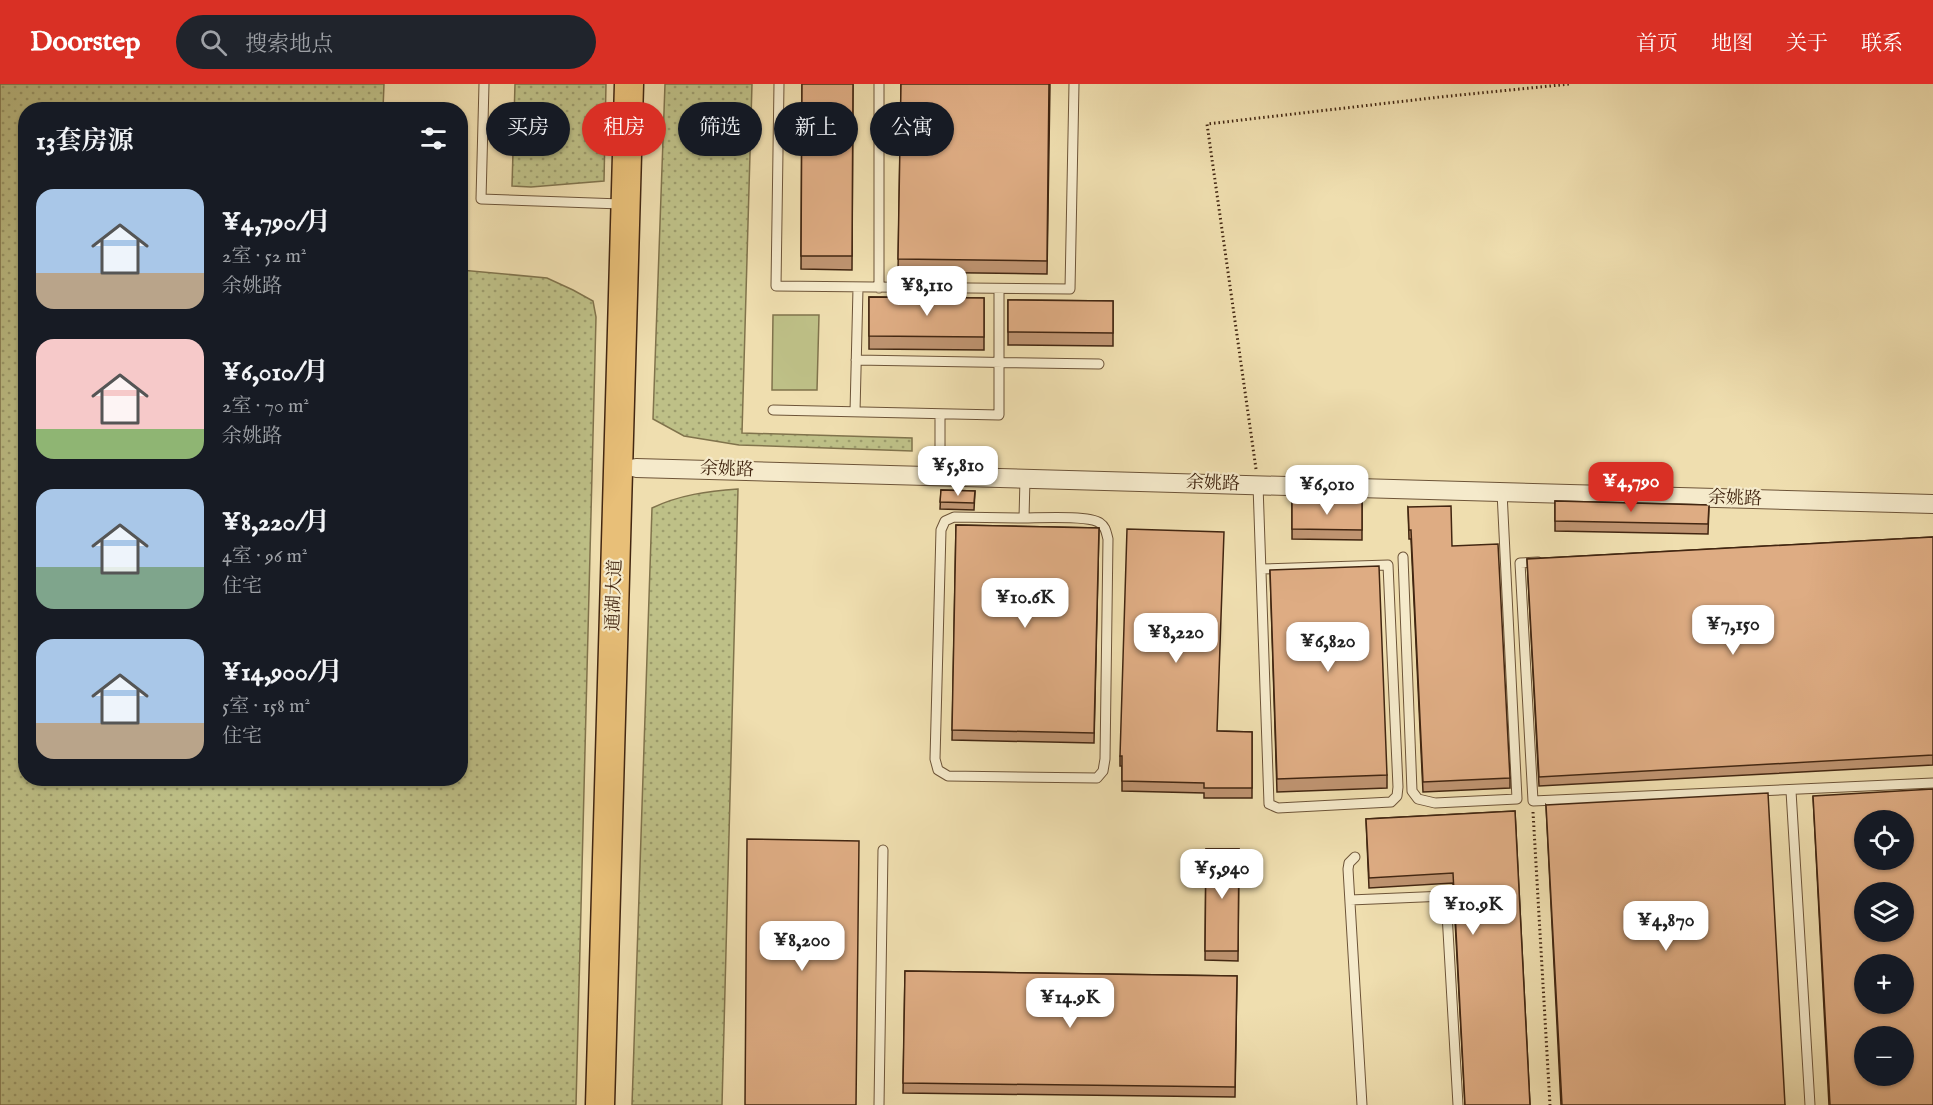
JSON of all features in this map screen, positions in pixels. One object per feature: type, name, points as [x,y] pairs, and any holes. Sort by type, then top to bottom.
[{"type":"main road","name":"通湖大道","points":[[600,1105],[629,84]]},
{"type":"main road","name":"通湖大道","points":[[618,1105],[647,84]]},
{"type":"street","name":"余姚路","points":[[636,468],[1933,504]]},
{"type":"lane","points":[[484,84],[481,199],[626,204]]},
{"type":"lane","points":[[779,84],[776,286],[999,289],[1070,289],[1074,84]]},
{"type":"lane","points":[[879,84],[879,288]]},
{"type":"lane","points":[[855,412],[858,288]]},
{"type":"lane","points":[[773,410],[999,416],[999,289]]},
{"type":"lane","points":[[856,360],[1099,364]]},
{"type":"lane","points":[[940,414],[940,476]]},
{"type":"lane","points":[[1024,518],[1025,479]]},
{"type":"lane","points":[[1258,485],[1269,804],[1278,808],[1391,802],[1397,796],[1398,787],[1388,566],[1261,569]]},
{"type":"lane","points":[[1403,557],[1412,791],[1418,799],[1435,803],[1517,799],[1502,492]]},
{"type":"lane","points":[[954,517],[1024,518],[1086,519],[1098,521],[1106,528],[1108,539],[1105,759],[1103,771],[1097,778],[948,776],[938,770],[935,759],[942,530],[945,521],[954,517]]},
{"type":"lane","points":[[1544,562],[1520,563],[1533,801],[1933,783]]},
{"type":"lane","points":[[1791,791],[1810,1105]]},
{"type":"lane","points":[[879,1105],[884,850]]},
{"type":"lane","points":[[1355,856],[1349,863],[1348,869],[1362,1105]]},
{"type":"lane","points":[[1350,900],[1446,896],[1458,1105]]},
{"type":"path","points":[[1258,485],[1207,124],[1570,84]]},
{"type":"path","points":[[1533,801],[1550,1105]]},
{"type":"green space","points":[[0,84],[384,84],[383,102],[18,102],[18,786],[468,786],[468,271],[547,278],[593,301],[596,317],[576,1105],[0,1105]]},
{"type":"green space","points":[[515,84],[606,84],[606,102],[582,102],[582,156],[605,156],[604,181],[531,187],[512,186],[513,156],[570,156],[570,102],[514,102]]},
{"type":"green space","points":[[665,84],[752,84],[751,102],[678,102],[678,156],[750,156],[742,433],[912,438],[912,451],[739,445],[684,436],[653,419],[662,156],[666,156]]},
{"type":"green space","points":[[773,315],[819,315],[817,390],[772,390]]},
{"type":"green space","points":[[738,489],[722,1105],[632,1105],[652,508],[694,494]]},
{"type":"building","points":[[802,84],[853,84],[853,102],[802,102]]},
{"type":"building","points":[[901,84],[1049,84],[1047,261],[898,259],[900,156],[954,156],[954,102],[901,102]]},
{"type":"building","points":[[802,156],[853,156],[852,256],[801,256]]},
{"type":"building","points":[[869,297],[984,298],[984,337],[869,336]]},
{"type":"building","points":[[1008,300],[1113,301],[1113,333],[1008,332]]},
{"type":"building","points":[[941,490],[975,491],[974,503],[940,502]]},
{"type":"building","points":[[1555,501],[1709,505],[1708,524],[1555,521]]},
{"type":"building","points":[[1292,502],[1362,502],[1362,530],[1292,529]]},
{"type":"building","points":[[1451,506],[1452,546],[1498,544],[1510,778],[1423,782],[1408,507]]},
{"type":"building","points":[[956,525],[1099,528],[1094,733],[952,730]]},
{"type":"building","points":[[1127,529],[1224,532],[1217,731],[1252,732],[1252,788],[1204,788],[1204,783],[1122,781],[1122,756],[1120,756]]},
{"type":"building","points":[[1933,537],[1933,755],[1539,777],[1527,559]]},
{"type":"building","points":[[1379,566],[1387,775],[1277,779],[1270,570]]},
{"type":"building","points":[[1933,789],[1933,1105],[1830,1105],[1813,796]]},
{"type":"building","points":[[1768,793],[1785,1105],[1562,1105],[1546,805]]},
{"type":"building","points":[[1515,811],[1530,1105],[1465,1105],[1453,873],[1369,878],[1366,819]]},
{"type":"building","points":[[747,839],[859,841],[856,1105],[745,1105]]},
{"type":"building","points":[[1206,849],[1239,849],[1238,951],[1205,951]]},
{"type":"building","points":[[905,971],[1237,976],[1235,1087],[903,1083]]}]
